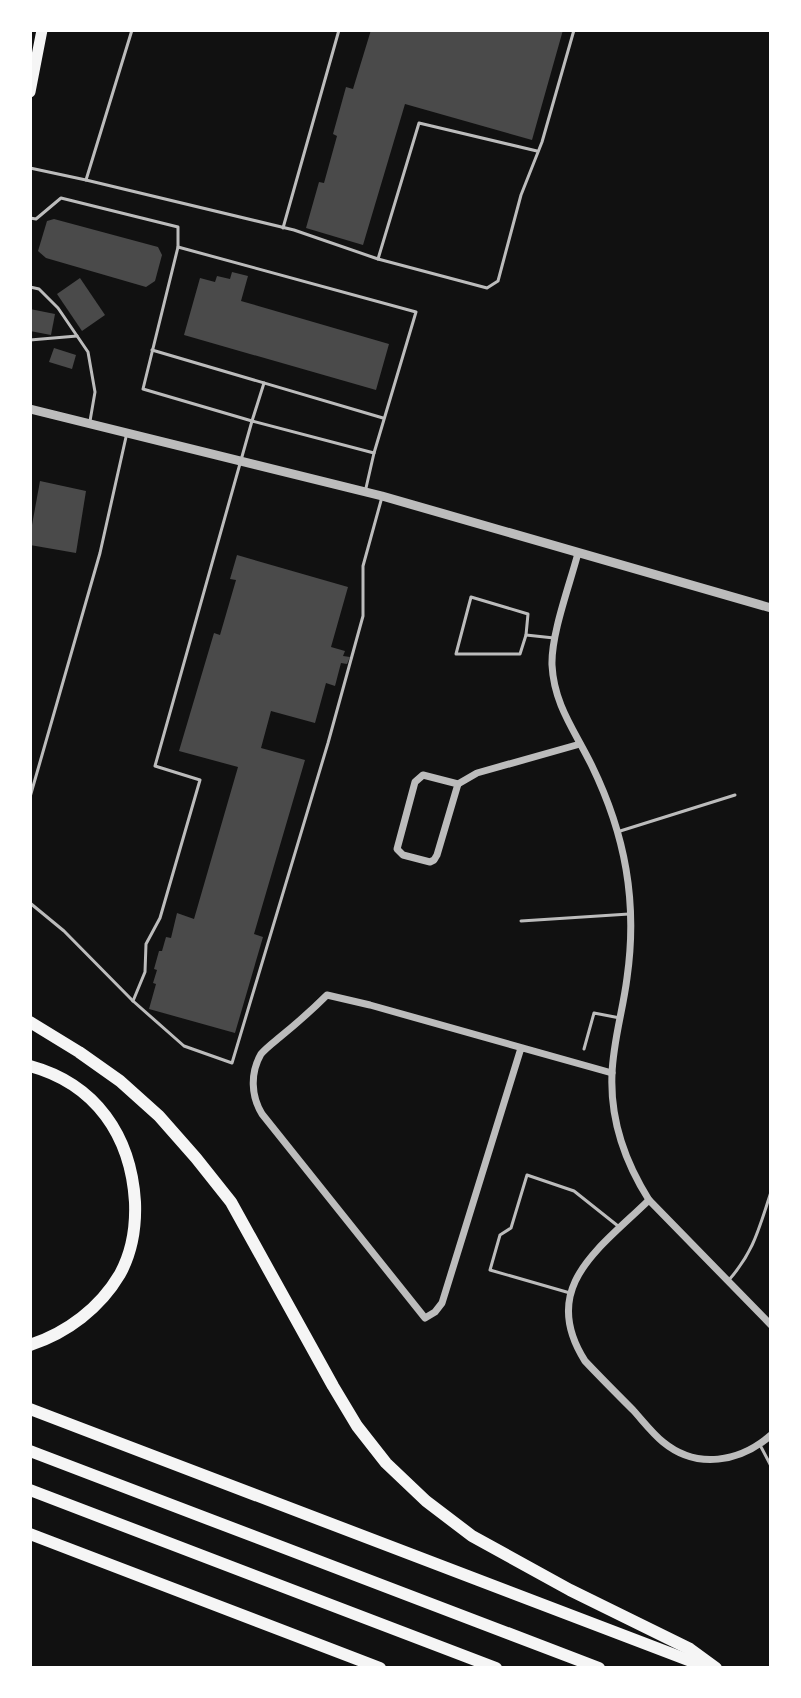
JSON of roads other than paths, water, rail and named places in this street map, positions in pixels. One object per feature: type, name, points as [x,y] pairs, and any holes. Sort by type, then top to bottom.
[{"type":"highway","points":[[30,1022],[120,1081],[159,1116],[196,1158],[231,1202],[333,1386],[357,1426],[386,1463],[472,1536],[570,1590],[690,1649],[716,1668]]},
{"type":"highway","points":[[30,1066],[61,1077],[103,1113],[123,1144],[129,1160],[136,1217],[128,1256],[104,1296],[85,1316],[30,1345]]},
{"type":"highway","points":[[30,1409],[709,1668]]},
{"type":"highway","points":[[30,1451],[599,1668]]},
{"type":"highway","points":[[30,1490],[496,1668]]},
{"type":"highway","points":[[30,1534],[380,1668]]},
{"type":"main road","points":[[30,92],[42,30]]},
{"type":"street","points":[[30,409],[382,496],[771,608]]},
{"type":"street","points":[[578,553],[555,638],[552,664],[558,700],[598,779],[617,832],[626,870],[630,914],[629,963],[612,1073],[614,1113],[624,1153],[649,1200],[771,1325]]},
{"type":"street","points":[[458,784],[428,775],[418,777],[397,843],[399,853],[425,862],[434,860],[458,784],[477,773],[580,744]]},
{"type":"street","points":[[521,1048],[442,1303],[425,1318],[262,1114],[253,1094],[254,1077],[262,1052],[327,995],[370,1005],[612,1073]]},
{"type":"street","points":[[649,1200],[580,1271],[570,1293],[569,1329],[572,1339],[585,1361],[663,1442],[684,1453],[717,1460],[748,1452],[771,1435]]},
{"type":"lane","points":[[86,180],[132,30]]},
{"type":"lane","points":[[283,228],[339,30]]},
{"type":"lane","points":[[30,168],[283,228],[378,259],[487,288],[498,281],[521,195],[542,142],[574,30]]},
{"type":"lane","points":[[378,259],[419,123],[537,151]]},
{"type":"lane","points":[[30,218],[36,219],[61,198],[178,227],[178,247],[143,389],[374,453]]},
{"type":"lane","points":[[178,247],[416,312],[374,453],[366,492]]},
{"type":"lane","points":[[30,287],[39,289],[58,308],[88,352],[95,392],[89,424]]},
{"type":"lane","points":[[30,340],[77,336]]},
{"type":"lane","points":[[152,350],[384,418]]},
{"type":"lane","points":[[133,1001],[145,972],[146,944],[160,918],[200,780],[155,766],[264,383]]},
{"type":"lane","points":[[30,797],[100,553],[127,433]]},
{"type":"lane","points":[[30,903],[64,931],[133,1001],[184,1046],[232,1063],[363,616],[363,566],[382,496]]},
{"type":"lane","points":[[471,597],[528,614],[526,635],[520,654],[456,654],[471,597]]},
{"type":"lane","points":[[526,635],[555,638]]},
{"type":"lane","points":[[617,832],[735,795]]},
{"type":"lane","points":[[521,921],[630,914]]},
{"type":"lane","points":[[584,1049],[594,1013],[620,1018]]},
{"type":"lane","points":[[570,1293],[490,1270],[500,1235],[511,1228],[527,1175],[574,1191],[620,1228]]},
{"type":"lane","points":[[727,1281],[742,1265],[754,1244],[771,1192]]},
{"type":"lane","points":[[760,1445],[771,1466]]}]
